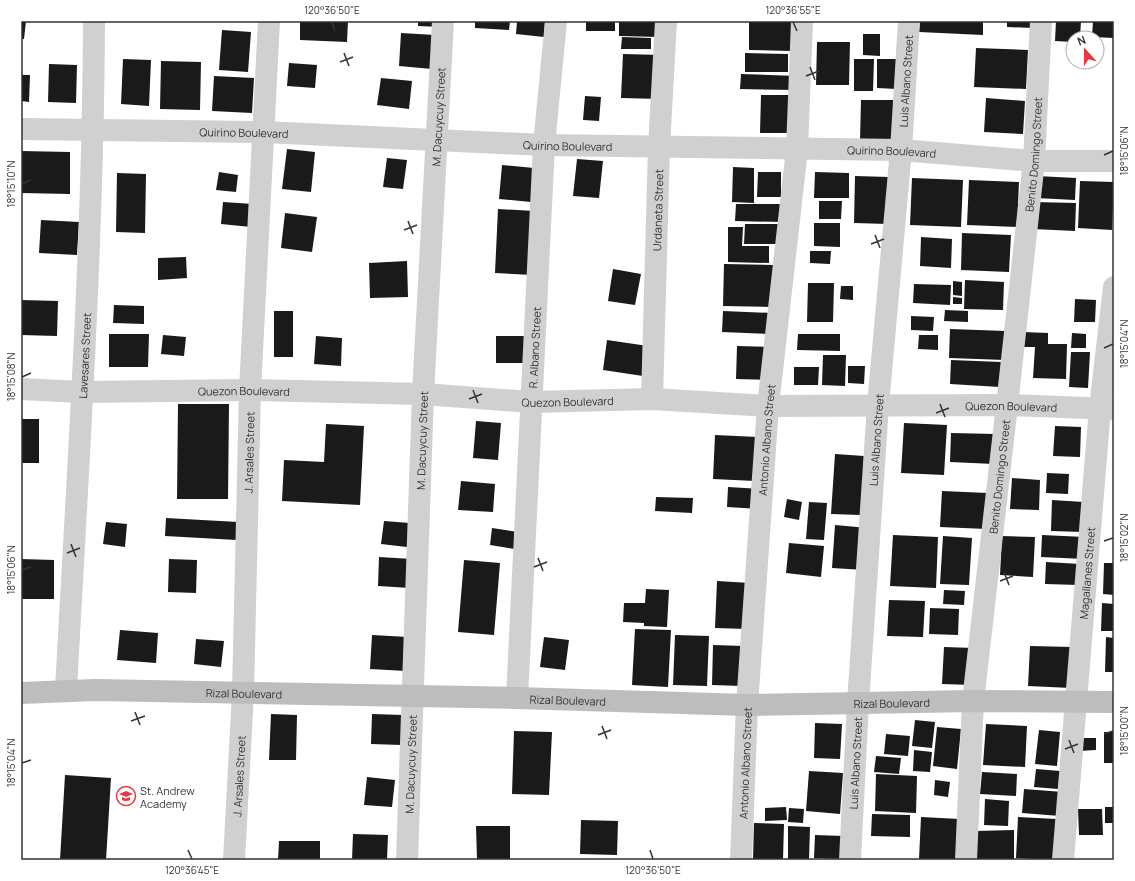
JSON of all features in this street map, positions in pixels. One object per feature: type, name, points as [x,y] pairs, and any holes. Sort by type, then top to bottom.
[{"type":"main road","name":"Rizal Boulevard","points":[[21,693],[66,690],[517,698],[747,705],[973,701],[1114,702]]},
{"type":"street","name":"Lavesares Street","points":[[66,690],[82,392],[93,130],[94,21]]},
{"type":"street","name":"J. Arsales Street","points":[[234,860],[243,693],[250,390],[269,21]]},
{"type":"street","name":"M. Dacuycuy Street","points":[[407,860],[423,394],[443,21]]},
{"type":"street","name":"R. Albano Street","points":[[517,698],[544,145],[556,21]]},
{"type":"street","name":"Urdaneta Street","points":[[652,399],[658,147],[666,21]]},
{"type":"street","name":"Antonio Albano Street","points":[[741,860],[747,705],[768,406],[798,149],[802,21]]},
{"type":"street","name":"Luis Albano Street","points":[[850,860],[858,703],[878,405],[901,150],[909,21]]},
{"type":"street","name":"Benito Domingo Street","points":[[966,860],[973,701],[1034,161],[1041,21]]},
{"type":"street","name":"Quirino Boulevard","points":[[21,129],[263,132],[544,145],[901,150],[1034,161],[1114,161]]},
{"type":"street","name":"Magallanes Street","points":[[1063,860],[1076,701],[1107,409],[1114,287]]},
{"type":"street","name":"Quezon Boulevard","points":[[21,389],[82,392],[250,390],[423,394],[531,402],[652,399],[768,406],[1007,405],[1107,409]]},
{"type":"building","points":[[21,21],[26,21],[24,39],[21,39]]},
{"type":"building","points":[[300,21],[348,21],[347,42],[300,40]]},
{"type":"building","points":[[418,21],[441,21],[441,27],[418,26]]},
{"type":"building","points":[[475,21],[510,21],[509,30],[475,28]]},
{"type":"building","points":[[517,21],[545,21],[544,37],[516,34]]},
{"type":"building","points":[[586,21],[615,21],[615,31],[586,31]]},
{"type":"building","points":[[619,21],[660,21],[659,37],[619,36]]},
{"type":"building","points":[[749,21],[791,22],[791,51],[749,50]]},
{"type":"building","points":[[920,21],[983,21],[983,35],[919,32]]},
{"type":"building","points":[[1007,21],[1034,21],[1033,28],[1007,27]]},
{"type":"building","points":[[1056,21],[1081,21],[1080,30],[1065,30],[1065,42],[1055,41]]},
{"type":"building","points":[[1093,21],[1114,21],[1114,38],[1105,38],[1105,30],[1092,30]]},
{"type":"building","points":[[222,30],[251,32],[248,72],[219,70]]},
{"type":"building","points":[[401,33],[435,35],[432,69],[399,66]]},
{"type":"building","points":[[863,34],[880,34],[880,56],[863,55]]},
{"type":"building","points":[[622,37],[651,38],[651,49],[621,49]]},
{"type":"building","points":[[817,42],[850,42],[849,85],[816,85]]},
{"type":"building","points":[[976,48],[1028,50],[1026,89],[974,87]]},
{"type":"building","points":[[745,53],[788,54],[788,72],[745,72]]},
{"type":"building","points":[[623,54],[662,55],[661,99],[621,98]]},
{"type":"building","points":[[123,59],[151,60],[149,106],[121,104]]},
{"type":"building","points":[[854,59],[874,59],[873,91],[854,91]]},
{"type":"building","points":[[877,59],[898,59],[897,89],[877,88]]},
{"type":"building","points":[[161,61],[201,62],[200,110],[160,109]]},
{"type":"building","points":[[289,63],[317,65],[315,88],[287,86]]},
{"type":"building","points":[[49,64],[77,65],[76,103],[48,102]]},
{"type":"building","points":[[741,74],[797,76],[796,90],[740,89]]},
{"type":"building","points":[[21,75],[30,75],[29,102],[21,101]]},
{"type":"building","points":[[214,76],[254,78],[252,113],[212,111]]},
{"type":"building","points":[[381,78],[412,81],[409,109],[377,105]]},
{"type":"building","points":[[761,95],[792,95],[791,133],[760,133]]},
{"type":"building","points":[[585,96],[601,97],[599,121],[583,120]]},
{"type":"building","points":[[986,98],[1025,101],[1023,134],[984,132]]},
{"type":"building","points":[[861,100],[895,100],[894,141],[860,141]]},
{"type":"building","points":[[287,149],[315,152],[311,192],[282,189]]},
{"type":"building","points":[[21,151],[70,152],[70,194],[21,193]]},
{"type":"building","points":[[387,158],[407,160],[403,189],[383,187]]},
{"type":"building","points":[[577,159],[603,161],[599,198],[573,196]]},
{"type":"building","points":[[502,165],[534,168],[531,202],[499,199]]},
{"type":"building","points":[[733,167],[754,168],[754,203],[732,202]]},
{"type":"building","points":[[219,172],[238,175],[236,192],[216,190]]},
{"type":"building","points":[[758,172],[781,172],[781,197],[757,197]]},
{"type":"building","points":[[815,172],[849,173],[849,198],[814,198]]},
{"type":"building","points":[[117,173],[146,174],[145,233],[116,232]]},
{"type":"building","points":[[855,176],[889,177],[888,224],[854,223]]},
{"type":"building","points":[[1037,176],[1076,178],[1075,200],[1036,198]]},
{"type":"building","points":[[912,178],[963,180],[961,227],[910,225]]},
{"type":"building","points":[[969,180],[1019,182],[1017,227],[967,225]]},
{"type":"building","points":[[1080,181],[1114,182],[1112,230],[1078,228]]},
{"type":"building","points":[[819,201],[842,201],[841,219],[819,219]]},
{"type":"building","points":[[223,202],[253,204],[251,227],[221,224]]},
{"type":"building","points":[[1034,202],[1076,203],[1075,231],[1033,229]]},
{"type":"building","points":[[736,204],[782,204],[781,222],[735,221]]},
{"type":"building","points":[[498,209],[535,211],[532,275],[495,273]]},
{"type":"building","points":[[285,213],[317,217],[312,252],[281,248]]},
{"type":"building","points":[[41,220],[79,222],[77,255],[39,253]]},
{"type":"building","points":[[814,223],[840,223],[840,247],[814,246]]},
{"type":"building","points":[[745,224],[783,224],[782,244],[744,244]]},
{"type":"building","points":[[728,227],[743,227],[742,246],[769,246],[769,263],[728,262]]},
{"type":"building","points":[[962,233],[1011,235],[1009,272],[961,270]]},
{"type":"building","points":[[921,237],[952,239],[951,268],[920,266]]},
{"type":"building","points":[[810,251],[831,251],[830,264],[810,263]]},
{"type":"building","points":[[186,257],[187,278],[158,280],[158,258]]},
{"type":"building","points":[[407,261],[408,297],[370,298],[369,263]]},
{"type":"building","points":[[724,264],[774,265],[773,307],[723,306]]},
{"type":"building","points":[[613,269],[641,274],[635,305],[608,301]]},
{"type":"building","points":[[965,280],[1004,282],[1003,310],[964,309]]},
{"type":"building","points":[[953,281],[962,282],[962,296],[953,295]]},
{"type":"building","points":[[808,283],[834,283],[833,322],[807,322]]},
{"type":"building","points":[[914,284],[951,285],[950,305],[913,303]]},
{"type":"building","points":[[841,286],[853,286],[853,300],[840,299]]},
{"type":"building","points":[[953,297],[962,298],[962,304],[953,304]]},
{"type":"building","points":[[1075,299],[1096,300],[1095,322],[1074,322]]},
{"type":"building","points":[[21,300],[58,301],[57,336],[21,335]]},
{"type":"building","points":[[114,305],[144,306],[144,324],[113,323]]},
{"type":"building","points":[[945,310],[968,311],[968,322],[944,321]]},
{"type":"building","points":[[274,311],[293,311],[293,357],[274,357]]},
{"type":"building","points":[[723,311],[772,313],[771,334],[722,332]]},
{"type":"building","points":[[911,316],[934,317],[933,331],[911,330]]},
{"type":"building","points":[[950,329],[1006,331],[1005,360],[949,358]]},
{"type":"building","points":[[1023,332],[1048,333],[1048,344],[1067,344],[1066,379],[1033,378],[1035,347],[1022,347]]},
{"type":"building","points":[[1072,333],[1086,334],[1086,348],[1071,348]]},
{"type":"building","points":[[109,334],[149,334],[148,367],[109,367]]},
{"type":"building","points":[[798,334],[840,334],[840,351],[797,350]]},
{"type":"building","points":[[163,335],[186,337],[184,356],[161,354]]},
{"type":"building","points":[[919,335],[938,335],[938,350],[918,349]]},
{"type":"building","points":[[316,336],[342,338],[341,366],[314,364]]},
{"type":"building","points":[[496,336],[528,336],[528,363],[496,363]]},
{"type":"building","points":[[607,340],[648,346],[643,376],[603,370]]},
{"type":"building","points":[[737,346],[771,347],[770,380],[736,379]]},
{"type":"building","points":[[1071,352],[1090,352],[1088,388],[1069,387]]},
{"type":"building","points":[[823,355],[846,355],[845,386],[822,385]]},
{"type":"building","points":[[951,360],[1001,362],[1000,387],[950,384]]},
{"type":"building","points":[[848,366],[865,366],[864,384],[848,383]]},
{"type":"building","points":[[794,367],[819,367],[818,385],[794,385]]},
{"type":"building","points":[[178,404],[229,404],[228,499],[177,499]]},
{"type":"building","points":[[21,419],[39,419],[39,463],[21,463]]},
{"type":"building","points":[[476,421],[501,423],[498,460],[473,458]]},
{"type":"building","points":[[904,423],[947,425],[944,475],[901,473]]},
{"type":"building","points":[[326,424],[364,426],[360,505],[282,501],[284,460],[324,462]]},
{"type":"building","points":[[1055,426],[1081,427],[1080,457],[1053,456]]},
{"type":"building","points":[[951,433],[995,434],[994,464],[950,462]]},
{"type":"building","points":[[715,435],[758,437],[755,481],[713,479]]},
{"type":"building","points":[[835,454],[864,456],[861,515],[831,514]]},
{"type":"building","points":[[1047,473],[1069,474],[1068,494],[1046,493]]},
{"type":"building","points":[[1012,478],[1040,480],[1039,510],[1010,509]]},
{"type":"building","points":[[461,481],[495,484],[493,512],[458,510]]},
{"type":"building","points":[[728,487],[761,489],[760,509],[727,507]]},
{"type":"building","points":[[942,491],[988,493],[986,529],[940,527]]},
{"type":"building","points":[[656,497],[693,498],[692,513],[655,511]]},
{"type":"building","points":[[787,499],[802,502],[799,520],[784,517]]},
{"type":"building","points":[[1052,500],[1084,502],[1083,532],[1051,531]]},
{"type":"building","points":[[809,502],[827,503],[824,540],[806,539]]},
{"type":"building","points":[[166,518],[238,522],[237,540],[165,536]]},
{"type":"building","points":[[384,521],[410,523],[407,547],[381,544]]},
{"type":"building","points":[[106,522],[127,524],[125,547],[103,544]]},
{"type":"building","points":[[835,525],[868,528],[865,570],[832,568]]},
{"type":"building","points":[[492,528],[518,532],[515,549],[490,545]]},
{"type":"building","points":[[893,535],[938,537],[936,588],[890,586]]},
{"type":"building","points":[[1042,535],[1085,537],[1084,559],[1041,557]]},
{"type":"building","points":[[943,536],[972,538],[969,585],[940,584]]},
{"type":"building","points":[[1002,536],[1035,537],[1033,577],[1000,575]]},
{"type":"building","points":[[789,543],[824,546],[821,577],[786,573]]},
{"type":"building","points":[[379,557],[412,559],[410,588],[378,586]]},
{"type":"building","points":[[21,559],[54,560],[54,599],[21,599]]},
{"type":"building","points":[[169,559],[197,560],[196,593],[168,592]]},
{"type":"building","points":[[464,560],[500,563],[494,635],[458,632]]},
{"type":"building","points":[[1046,562],[1080,564],[1079,585],[1045,584]]},
{"type":"building","points":[[1104,563],[1114,563],[1114,595],[1103,594]]},
{"type":"building","points":[[717,581],[750,583],[748,629],[715,628]]},
{"type":"building","points":[[646,589],[669,590],[667,627],[644,626],[644,623],[623,622],[624,603],[645,603]]},
{"type":"building","points":[[944,590],[965,591],[964,605],[943,604]]},
{"type":"building","points":[[889,600],[925,601],[923,637],[887,636]]},
{"type":"building","points":[[1102,603],[1114,604],[1114,631],[1101,631]]},
{"type":"building","points":[[930,608],[959,609],[958,635],[929,634]]},
{"type":"building","points":[[635,629],[671,630],[668,687],[632,685]]},
{"type":"building","points":[[120,630],[158,633],[156,663],[117,660]]},
{"type":"building","points":[[372,635],[408,637],[406,671],[370,669]]},
{"type":"building","points":[[675,635],[709,636],[707,686],[673,685]]},
{"type":"building","points":[[544,637],[569,640],[565,670],[540,667]]},
{"type":"building","points":[[1106,637],[1114,638],[1114,672],[1105,672]]},
{"type":"building","points":[[196,639],[224,641],[221,667],[194,664]]},
{"type":"building","points":[[713,645],[744,646],[742,686],[712,685]]},
{"type":"building","points":[[1030,646],[1073,647],[1071,688],[1028,686]]},
{"type":"building","points":[[944,647],[974,648],[972,685],[942,684]]},
{"type":"building","points":[[271,714],[297,715],[296,760],[269,760]]},
{"type":"building","points":[[372,714],[403,715],[402,745],[371,744]]},
{"type":"building","points":[[915,720],[935,722],[932,748],[912,746]]},
{"type":"building","points":[[815,723],[842,724],[840,759],[814,758]]},
{"type":"building","points":[[986,724],[1027,726],[1025,767],[983,765]]},
{"type":"building","points":[[937,727],[961,729],[957,769],[933,766]]},
{"type":"building","points":[[1039,730],[1060,732],[1057,766],[1035,764]]},
{"type":"building","points":[[514,731],[552,732],[549,795],[512,794]]},
{"type":"building","points":[[1104,732],[1114,732],[1114,763],[1104,763]]},
{"type":"building","points":[[886,734],[910,736],[908,756],[884,754]]},
{"type":"building","points":[[1078,738],[1096,738],[1096,750],[1079,751]]},
{"type":"building","points":[[914,750],[932,752],[930,772],[913,771]]},
{"type":"building","points":[[876,756],[901,758],[899,774],[874,772]]},
{"type":"building","points":[[1036,769],[1060,771],[1058,789],[1034,787]]},
{"type":"building","points":[[809,771],[843,773],[840,814],[806,811]]},
{"type":"building","points":[[982,772],[1017,774],[1016,796],[980,794]]},
{"type":"building","points":[[876,774],[917,776],[916,813],[875,811]]},
{"type":"building","points":[[65,775],[111,778],[106,860],[60,860]]},
{"type":"building","points":[[367,777],[395,780],[392,807],[364,805]]},
{"type":"building","points":[[935,780],[950,782],[948,797],[934,795]]},
{"type":"building","points":[[1024,789],[1063,792],[1060,816],[1022,813]]},
{"type":"building","points":[[985,799],[1009,801],[1008,826],[984,825]]},
{"type":"building","points":[[786,807],[787,820],[765,821],[765,808]]},
{"type":"building","points":[[1105,807],[1114,807],[1114,823],[1105,823]]},
{"type":"building","points":[[789,808],[804,809],[803,823],[788,822]]},
{"type":"building","points":[[1078,809],[1102,809],[1103,835],[1079,835]]},
{"type":"building","points":[[872,814],[910,815],[910,837],[871,836]]},
{"type":"building","points":[[921,817],[960,819],[959,860],[919,859]]},
{"type":"building","points":[[1018,817],[1056,819],[1054,860],[1016,858]]},
{"type":"building","points":[[581,820],[618,821],[617,855],[580,854]]},
{"type":"building","points":[[754,823],[784,824],[783,860],[753,860]]},
{"type":"building","points":[[476,826],[510,826],[510,859],[477,860]]},
{"type":"building","points":[[788,826],[810,827],[809,860],[788,860]]},
{"type":"building","points":[[1014,830],[1014,860],[977,860],[976,831]]},
{"type":"building","points":[[353,834],[388,835],[387,860],[352,860]]},
{"type":"building","points":[[815,835],[844,836],[842,859],[814,858]]},
{"type":"building","points":[[279,841],[320,841],[320,860],[278,860]]},
{"type":"place","name":"St. Andrew Academy","points":[[126,796]]}]
